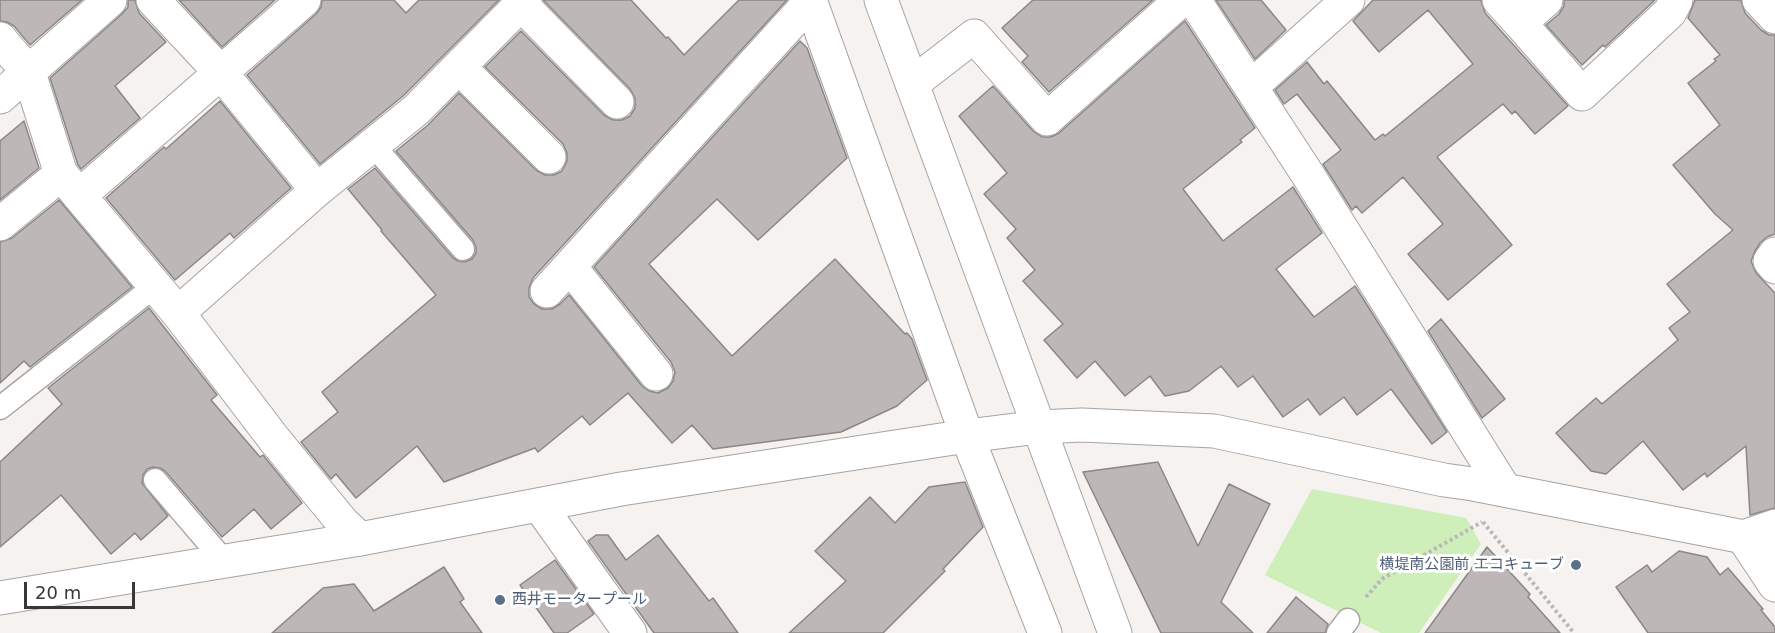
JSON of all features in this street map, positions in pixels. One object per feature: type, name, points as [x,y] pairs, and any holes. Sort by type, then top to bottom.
[{"type":"street","points":[[0,97],[110,0]]},
{"type":"street","points":[[153,0],[221,73],[317,189]]},
{"type":"street","points":[[0,224],[70,185],[221,73],[304,0]]},
{"type":"street","points":[[881,0],[1115,633]]},
{"type":"street","points":[[912,84],[974,36],[1047,119],[1181,0]]},
{"type":"street","points":[[1194,0],[1505,490]]},
{"type":"street","points":[[1251,87],[1348,0]]},
{"type":"street","points":[[1546,0],[1510,12],[1582,94],[1670,12],[1676,0]]},
{"type":"street","points":[[1759,0],[1775,17]]},
{"type":"street","points":[[547,291],[811,1],[967,436],[1045,633]]},
{"type":"street","points":[[178,313],[317,189],[416,110],[523,2],[617,102]]},
{"type":"street","points":[[0,39],[29,73],[70,185],[178,313],[274,439],[343,523],[360,539]]},
{"type":"street","points":[[459,66],[549,157]]},
{"type":"street","points":[[1775,254],[1770,261],[1775,267]]},
{"type":"street","points":[[570,267],[656,374]]},
{"type":"street","points":[[0,598],[360,539],[621,489],[967,436],[1039,427],[1082,425],[1214,431],[1444,480],[1775,543]]},
{"type":"street","points":[[539,505],[630,633]]},
{"type":"street","points":[[1743,537],[1775,526]]},
{"type":"street","points":[[1743,537],[1775,585]]},
{"type":"lane","points":[[373,145],[463,249]]},
{"type":"lane","points":[[0,408],[155,285]]},
{"type":"lane","points":[[155,480],[225,562]]},
{"type":"path","points":[[1473,484],[1483,522],[1574,633]]},
{"type":"path","points":[[1343,626],[1382,579],[1483,522]]},
{"type":"green space","points":[[1312,489],[1466,518],[1481,544],[1419,633],[1381,633],[1265,575]]},
{"type":"building","points":[[0,0],[82,0],[30,45],[14,26],[0,21]]},
{"type":"building","points":[[128,0],[135,0],[139,13],[166,42],[115,86],[140,118],[81,169],[50,78],[122,14],[128,7]]},
{"type":"building","points":[[179,0],[275,0],[222,47]]},
{"type":"building","points":[[322,0],[394,0],[406,13],[419,0],[499,0],[403,96],[320,164],[247,75],[316,14],[321,7]]},
{"type":"building","points":[[543,0],[631,0],[684,55],[739,0],[787,0],[533,278],[529,288],[529,297],[534,304],[542,309],[552,309],[569,295],[642,386],[658,393],[668,388],[675,372],[671,362],[594,267],[800,41],[807,48],[847,158],[758,240],[717,199],[649,264],[732,356],[835,259],[912,339],[927,380],[897,406],[841,432],[713,449],[692,425],[672,443],[628,393],[590,425],[582,416],[538,452],[535,448],[444,482],[417,446],[356,498],[336,474],[331,479],[301,442],[338,412],[322,392],[436,295],[348,189],[375,168],[453,258],[465,262],[472,259],[476,253],[473,240],[396,151],[428,125],[459,93],[536,170],[545,175],[554,175],[562,171],[567,161],[567,153],[563,144],[485,67],[521,31],[604,115],[613,120],[622,120],[630,116],[635,108],[635,98],[630,89]]},
{"type":"building","points":[[1033,0],[1153,0],[1049,92],[1022,62],[1028,56],[1002,28]]},
{"type":"building","points":[[1216,0],[1261,0],[1286,30],[1255,59]]},
{"type":"building","points":[[1373,0],[1481,0],[1485,13],[1568,106],[1535,134],[1515,111],[1512,114],[1503,104],[1437,157],[1512,245],[1448,300],[1408,254],[1443,224],[1403,177],[1362,213],[1356,206],[1352,210],[1323,164],[1341,150],[1297,94],[1284,104],[1275,90],[1307,62],[1324,84],[1327,81],[1375,140],[1383,134],[1385,136],[1473,64],[1428,10],[1379,52],[1353,21]]},
{"type":"building","points":[[1564,0],[1655,0],[1605,47],[1603,45],[1582,65],[1546,25],[1559,14],[1564,6]]},
{"type":"building","points":[[1695,0],[1741,0],[1745,13],[1761,30],[1769,35],[1775,35],[1775,234],[1760,243],[1751,261],[1756,273],[1775,293],[1775,508],[1750,515],[1746,446],[1707,477],[1705,473],[1683,490],[1643,441],[1606,474],[1591,471],[1556,433],[1596,398],[1602,404],[1678,340],[1669,328],[1690,312],[1667,284],[1733,230],[1715,214],[1673,165],[1720,125],[1688,83],[1716,61],[1714,59],[1720,55],[1688,18]]},
{"type":"building","points":[[1185,21],[1255,128],[1240,140],[1242,142],[1183,189],[1223,241],[1293,187],[1322,233],[1276,269],[1314,317],[1355,286],[1447,432],[1432,444],[1391,389],[1357,415],[1344,397],[1320,415],[1308,399],[1283,417],[1253,376],[1238,387],[1221,366],[1189,391],[1165,396],[1150,376],[1125,396],[1095,361],[1077,378],[1044,340],[1063,324],[1023,281],[1035,270],[1007,238],[1016,229],[984,194],[1007,173],[959,116],[993,86],[1033,131],[1042,137],[1051,137],[1059,133]]},
{"type":"building","points":[[220,101],[291,188],[234,238],[230,233],[175,280],[106,198]]},
{"type":"building","points":[[24,121],[39,168],[0,200],[0,141]]},
{"type":"building","points":[[59,200],[132,287],[30,367],[24,361],[0,383],[0,242],[12,238]]},
{"type":"building","points":[[149,308],[217,395],[211,400],[260,457],[263,455],[302,503],[271,529],[254,509],[222,537],[165,471],[153,467],[147,469],[142,483],[168,516],[141,540],[135,533],[111,554],[61,495],[0,547],[0,462],[62,404],[48,388]]},
{"type":"building","points":[[1441,319],[1505,399],[1482,418],[1428,331]]},
{"type":"building","points":[[1158,462],[1198,546],[1229,484],[1270,504],[1221,602],[1253,633],[1161,633],[1083,472]]},
{"type":"building","points":[[965,482],[983,527],[943,569],[945,571],[883,633],[789,633],[846,581],[815,551],[870,497],[895,523],[929,487]]},
{"type":"building","points":[[596,535],[608,535],[626,560],[658,535],[709,601],[713,598],[738,633],[654,633],[588,541]]},
{"type":"building","points":[[1487,547],[1530,594],[1528,597],[1560,633],[1425,633]]},
{"type":"building","points":[[1679,551],[1707,557],[1720,575],[1728,568],[1763,609],[1761,610],[1775,627],[1775,633],[1648,633],[1616,587],[1647,565],[1652,572]]},
{"type":"building","points":[[555,560],[594,614],[567,633],[554,633],[520,585]]},
{"type":"building","points":[[444,567],[464,599],[460,602],[482,633],[272,633],[323,588],[354,584],[374,611]]},
{"type":"building","points":[[1296,597],[1328,624],[1325,633],[1267,633]]},
{"type":"place","name":"横堤南公園前 エコキューブ","points":[[1576,565]]},
{"type":"place","name":"西井モータープール","points":[[500,600]]}]
